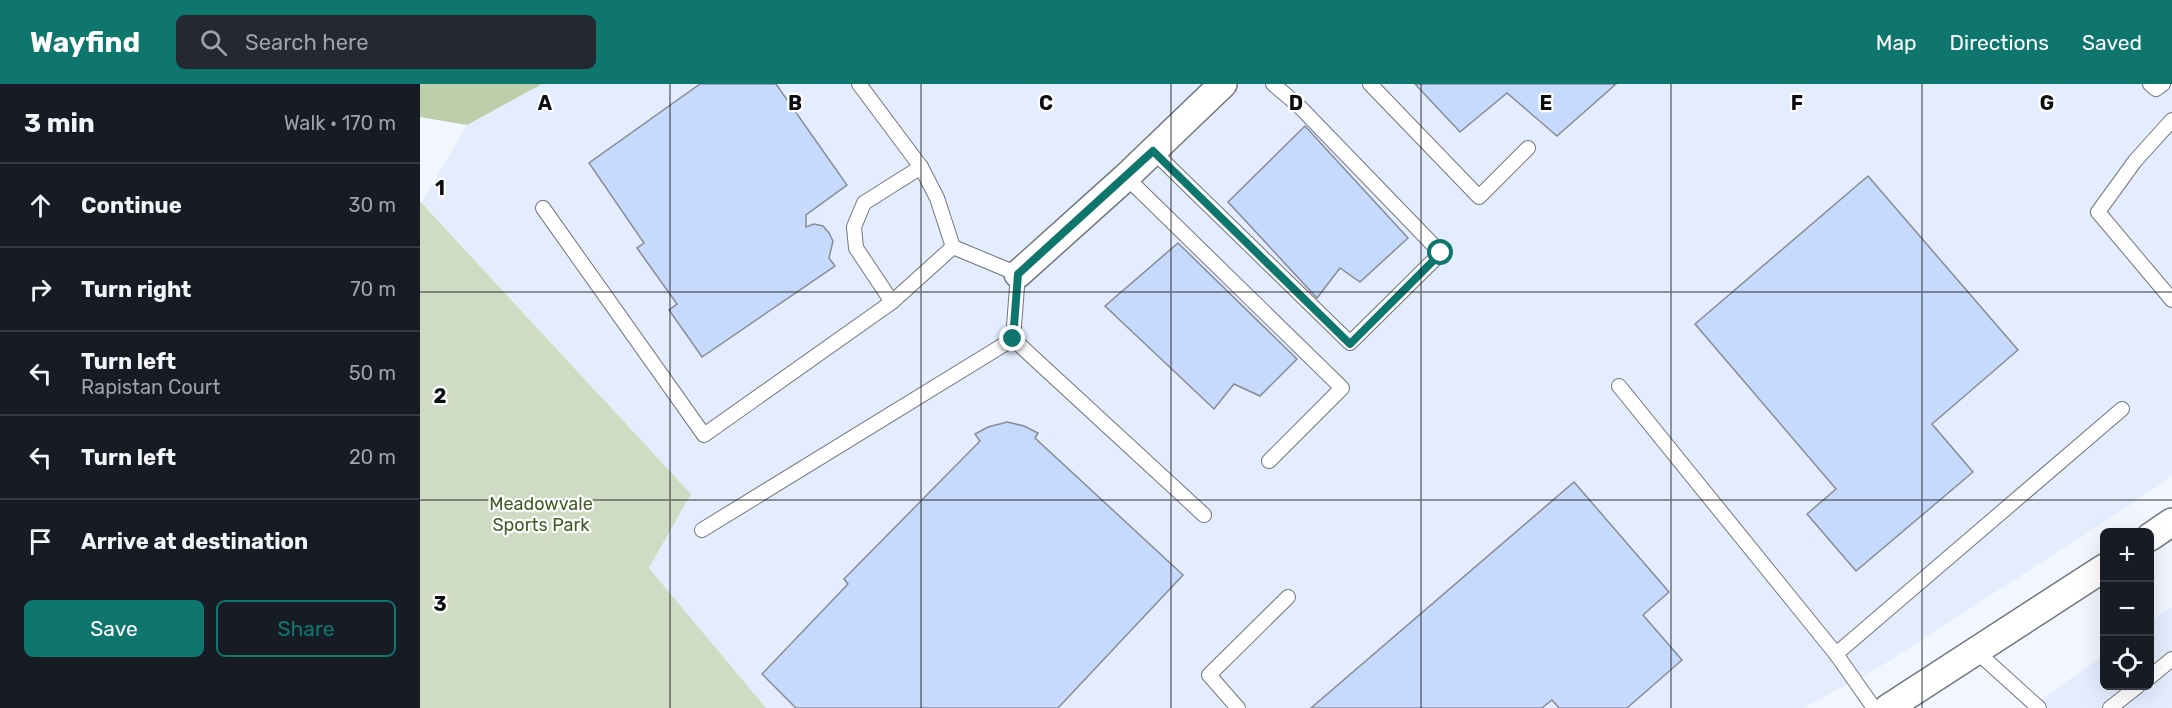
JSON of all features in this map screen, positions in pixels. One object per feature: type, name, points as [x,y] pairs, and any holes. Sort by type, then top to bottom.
[{"type":"street","points":[[1018,274],[1126,177],[1223,84]]},
{"type":"street","points":[[2154,534],[2172,522]]},
{"type":"street","points":[[1888,708],[2100,571]]},
{"type":"lane","points":[[859,84],[921,167],[937,198],[953,247],[1018,274],[1013,339]]},
{"type":"lane","points":[[1153,151],[1350,344],[1441,253],[1299,106],[1273,84]]},
{"type":"lane","points":[[1370,84],[1479,197],[1528,148]]},
{"type":"lane","points":[[2150,84],[2156,89],[2163,84]]},
{"type":"lane","points":[[2172,120],[2135,161],[2098,212],[2172,300]]},
{"type":"lane","points":[[892,302],[856,249],[854,227],[864,203],[921,167]]},
{"type":"lane","points":[[1126,177],[1342,388],[1269,461]]},
{"type":"lane","points":[[543,208],[704,435],[892,302],[953,247]]},
{"type":"lane","points":[[1013,339],[1204,515]]},
{"type":"lane","points":[[702,530],[1013,339]]},
{"type":"lane","points":[[1619,386],[1836,654],[1874,708]]},
{"type":"lane","points":[[1836,654],[2122,409]]},
{"type":"lane","points":[[1238,708],[1209,675],[1288,597]]},
{"type":"lane","points":[[1976,651],[2038,708]]},
{"type":"lane","points":[[2154,674],[2172,659]]},
{"type":"lane","points":[[2110,708],[2133,690]]},
{"type":"shaded area","points":[[542,84],[2172,84],[2172,475],[2133,503],[1884,664],[1803,708],[766,708],[649,568],[691,494],[422,202],[467,125]]},
{"type":"shaded area","points":[[2172,607],[2172,708],[2030,708],[2100,658],[2100,690],[2154,690],[2154,620]]},
{"type":"green space","points":[[420,84],[542,84],[467,125],[420,117]]},
{"type":"green space","name":"Meadowvale Sports Park","points":[[420,201],[691,494],[649,568],[766,708],[420,708]]},
{"type":"building","points":[[700,84],[776,84],[847,185],[806,215],[806,227],[814,224],[823,226],[829,233],[833,241],[829,258],[835,266],[702,357],[669,310],[677,304],[637,248],[644,243],[589,163]]},
{"type":"building","points":[[1415,84],[1616,84],[1557,136],[1507,93],[1460,132]]},
{"type":"building","points":[[1305,126],[1408,238],[1360,282],[1340,268],[1317,298],[1228,202]]},
{"type":"building","points":[[1868,176],[2018,350],[1932,424],[1973,472],[1856,571],[1807,514],[1836,489],[1695,324]]},
{"type":"building","points":[[1178,243],[1297,359],[1260,396],[1234,384],[1214,409],[1105,306]]},
{"type":"building","points":[[1007,422],[1024,426],[1038,433],[1035,438],[1183,575],[1058,708],[796,708],[762,674],[848,584],[844,579],[980,441],[975,434],[988,427]]},
{"type":"building","points":[[1574,482],[1669,592],[1643,615],[1682,660],[1627,708],[1559,708],[1552,700],[1542,708],[1311,708]]},
{"type":"route","points":[[1013,339],[1018,274],[1153,151],[1350,344],[1441,253]]}]
